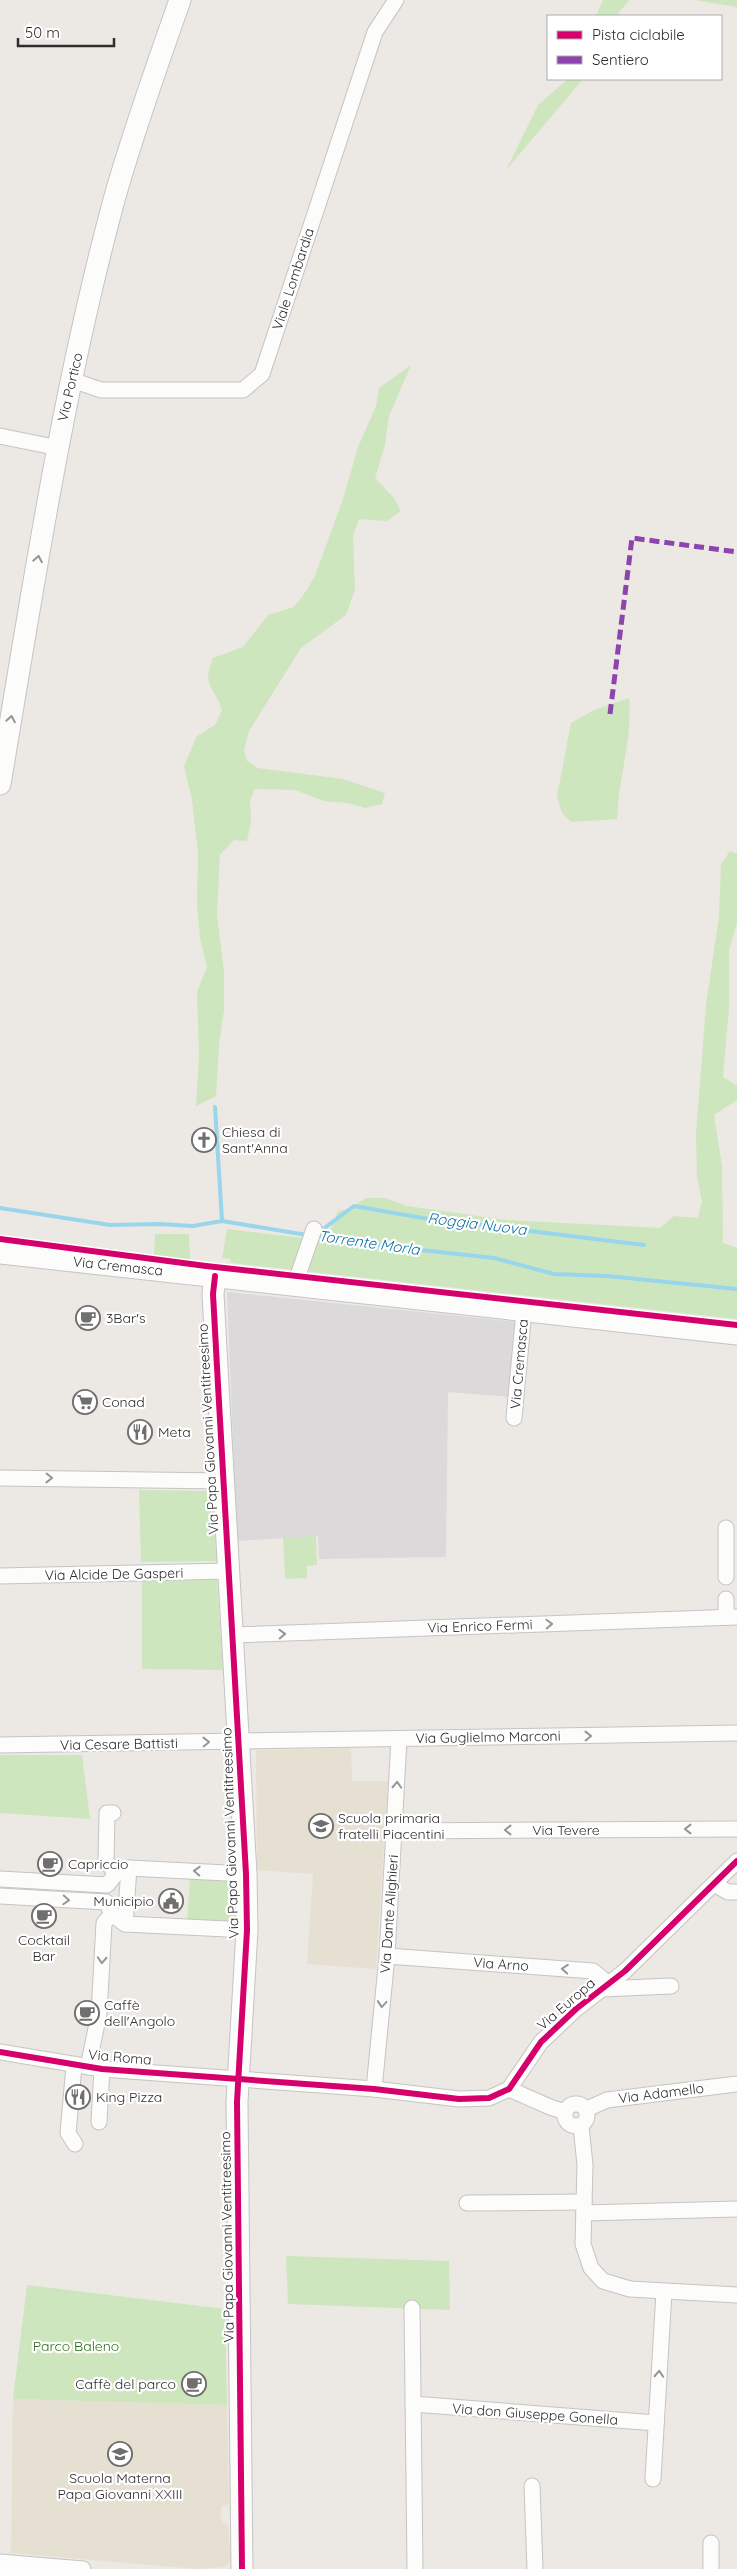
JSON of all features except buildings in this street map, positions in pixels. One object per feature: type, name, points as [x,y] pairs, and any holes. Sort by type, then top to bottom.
[{"type":"main road","name":"Via Portico","points":[[0,784],[58,442],[72,380],[126,157],[180,0]]},
{"type":"main road","name":"Via Cremasca","points":[[0,1253],[737,1334]]},
{"type":"main road","name":"Via Papa Giovanni Ventitreesimo","points":[[215,1276],[213,1294],[246,1874],[247,1930],[238,2078],[242,2569]]},
{"type":"street","name":"Viale Lombardia","points":[[72,380],[102,390],[243,390],[262,374],[375,32],[396,0]]},
{"type":"street","points":[[0,436],[54,447],[58,442]]},
{"type":"street","points":[[295,1284],[314,1229]]},
{"type":"street","name":"Via Cremasca","points":[[514,1418],[524,1311]]},
{"type":"street","points":[[0,1478],[223,1481]]},
{"type":"street","points":[[726,1528],[726,1577]]},
{"type":"street","name":"Via Alcide De Gasperi","points":[[0,1576],[228,1571]]},
{"type":"street","name":"Via Enrico Fermi","points":[[233,1635],[732,1617],[726,1599]]},
{"type":"street","name":"Via Guglielmo Marconi","points":[[239,1742],[737,1733]]},
{"type":"street","name":"Via Dante Alighieri","points":[[374,2089],[388,1956],[399,1739]]},
{"type":"street","name":"Via Cesare Battisti","points":[[0,1745],[239,1742]]},
{"type":"street","points":[[112,1813],[107,1813],[106,1861],[117,1875],[125,1924]]},
{"type":"street","name":"Via Tevere","points":[[395,1831],[737,1829]]},
{"type":"street","name":"Via Europa","points":[[509,2089],[541,2042],[625,1971],[737,1861]]},
{"type":"street","points":[[0,1879],[117,1875],[246,1874]]},
{"type":"street","points":[[76,2144],[68,2134],[88,2067],[99,2014],[104,1923],[117,1875]]},
{"type":"street","points":[[714,1884],[728,1892],[737,1892]]},
{"type":"street","points":[[0,1896],[109,1908],[125,1924],[247,1930]]},
{"type":"street","name":"Via Arno","points":[[388,1956],[593,1971],[605,1986]]},
{"type":"street","points":[[605,1986],[671,1986]]},
{"type":"street","name":"Via Roma","points":[[0,2052],[88,2067],[238,2078]]},
{"type":"street","name":"Via Roma","points":[[88,2067],[99,2122]]},
{"type":"street","points":[[238,2078],[374,2089],[459,2099],[489,2098],[509,2089],[565,2112]]},
{"type":"street","name":"Via Adamello","points":[[587,2109],[606,2100],[737,2084]]},
{"type":"street","points":[[580,2104],[587,2109],[588,2119],[581,2126],[572,2126],[566,2120],[565,2112],[571,2105],[580,2104]]},
{"type":"street","points":[[581,2126],[585,2165],[583,2244],[591,2268],[603,2281],[630,2289],[737,2295]]},
{"type":"street","points":[[468,2203],[584,2208],[737,2209]]},
{"type":"street","points":[[653,2479],[664,2292]]},
{"type":"street","points":[[412,2308],[415,2569]]},
{"type":"street","name":"Via don Giuseppe Gonella","points":[[414,2404],[656,2423]]},
{"type":"street","points":[[532,2486],[535,2569]]},
{"type":"street","points":[[711,2543],[711,2569]]},
{"type":"street","points":[[0,2562],[84,2569]]},
{"type":"shaded area","points":[[227,1292],[517,1322],[510,1397],[448,1392],[446,1557],[319,1559],[318,1536],[237,1541]]},
{"type":"shaded area","name":"Scuola primaria fratelli Piacentini","points":[[351,1748],[352,1781],[388,1781],[376,1969],[307,1964],[313,1874],[257,1870],[256,1750]]},
{"type":"shaded area","name":"Scuola Materna Papa Giovanni XXIII","points":[[13,2399],[227,2405],[229,2504],[222,2506],[220,2515],[223,2523],[228,2526],[231,2559],[226,2567],[197,2569],[11,2553]]},
{"type":"green space","points":[[603,0],[629,0],[617,15],[596,15]]},
{"type":"green space","points":[[693,0],[737,0],[737,7]]},
{"type":"green space","points":[[567,80],[582,80],[506,170],[538,105]]},
{"type":"green space","points":[[411,365],[389,416],[385,445],[375,478],[394,498],[401,511],[387,521],[359,519],[353,536],[355,590],[346,615],[301,648],[249,731],[244,750],[247,761],[258,768],[343,779],[385,793],[382,804],[365,808],[347,803],[324,801],[295,790],[255,789],[250,800],[251,821],[247,841],[234,840],[220,855],[217,914],[224,972],[224,1010],[219,1045],[216,1096],[196,1106],[199,1054],[197,992],[207,967],[200,938],[197,904],[198,852],[192,800],[184,766],[197,736],[215,725],[222,710],[208,681],[210,668],[213,658],[243,647],[268,615],[294,607],[304,594],[315,576],[343,499],[358,447],[376,406],[379,388]]},
{"type":"green space","points":[[629,698],[629,729],[617,819],[571,822],[562,813],[557,796],[571,723],[594,710]]},
{"type":"green space","points":[[730,851],[737,854],[737,923],[729,951],[729,1007],[723,1077],[737,1086],[737,1100],[714,1115],[722,1166],[723,1243],[737,1248],[737,1319],[231,1263],[230,1259],[222,1258],[227,1229],[320,1240],[329,1233],[338,1211],[348,1209],[366,1198],[385,1198],[407,1206],[506,1220],[660,1228],[674,1216],[698,1218],[702,1201],[697,1177],[696,1134],[706,1005],[719,916],[721,864]]},
{"type":"green space","points":[[155,1234],[189,1234],[190,1261],[154,1256]]},
{"type":"green space","points":[[139,1490],[211,1491],[217,1561],[141,1562]]},
{"type":"green space","points":[[316,1536],[317,1565],[307,1566],[307,1578],[285,1579],[283,1538]]},
{"type":"green space","points":[[217,1580],[223,1670],[142,1669],[142,1581]]},
{"type":"green space","points":[[0,1755],[82,1755],[90,1819],[0,1813]]},
{"type":"green space","points":[[190,1878],[236,1881],[237,1925],[187,1922]]},
{"type":"green space","points":[[286,2256],[449,2261],[450,2310],[288,2304]]},
{"type":"green space","name":"Parco Baleno","points":[[27,2285],[225,2309],[227,2405],[13,2399]]},
{"type":"waterway","points":[[215,1107],[222,1221]]},
{"type":"waterway","name":"Roggia Nuova","points":[[319,1232],[354,1206],[423,1218],[644,1245]]},
{"type":"waterway","name":"Torrente Morla","points":[[0,1208],[110,1225],[159,1224],[193,1226],[222,1221],[307,1235]]},
{"type":"waterway","name":"Torrente Morla","points":[[314,1236],[367,1244],[494,1258],[554,1274],[607,1276],[737,1289]]},
{"type":"marked path","points":[[610,714],[632,538],[737,552]]},
{"type":"cycle path","points":[[0,1239],[206,1266],[737,1325]]},
{"type":"cycle path","points":[[215,1276],[213,1294],[246,1874],[247,1930],[237,2102],[242,2569]]},
{"type":"cycle path","points":[[0,2052],[102,2069],[374,2089],[459,2099],[489,2098],[509,2089],[541,2042],[576,2009],[625,1971],[737,1861]]},
{"type":"place","name":"Chiesa di Sant'Anna","points":[[204,1140]]},
{"type":"place","name":"3Bar's","points":[[88,1318]]},
{"type":"place","name":"Conad","points":[[85,1402]]},
{"type":"place","name":"Meta","points":[[140,1432]]},
{"type":"place","name":"Scuola primaria fratelli Piacentini","points":[[321,1826]]},
{"type":"place","name":"Capriccio","points":[[50,1864]]},
{"type":"place","name":"Municipio","points":[[171,1901]]},
{"type":"place","name":"Cocktail Bar","points":[[44,1916]]},
{"type":"place","name":"Caffè dell'Angolo","points":[[87,2013]]},
{"type":"place","name":"King Pizza","points":[[78,2097]]},
{"type":"place","name":"Caffè del parco","points":[[194,2384]]},
{"type":"place","name":"Scuola Materna Papa Giovanni XXIII","points":[[120,2454]]}]
